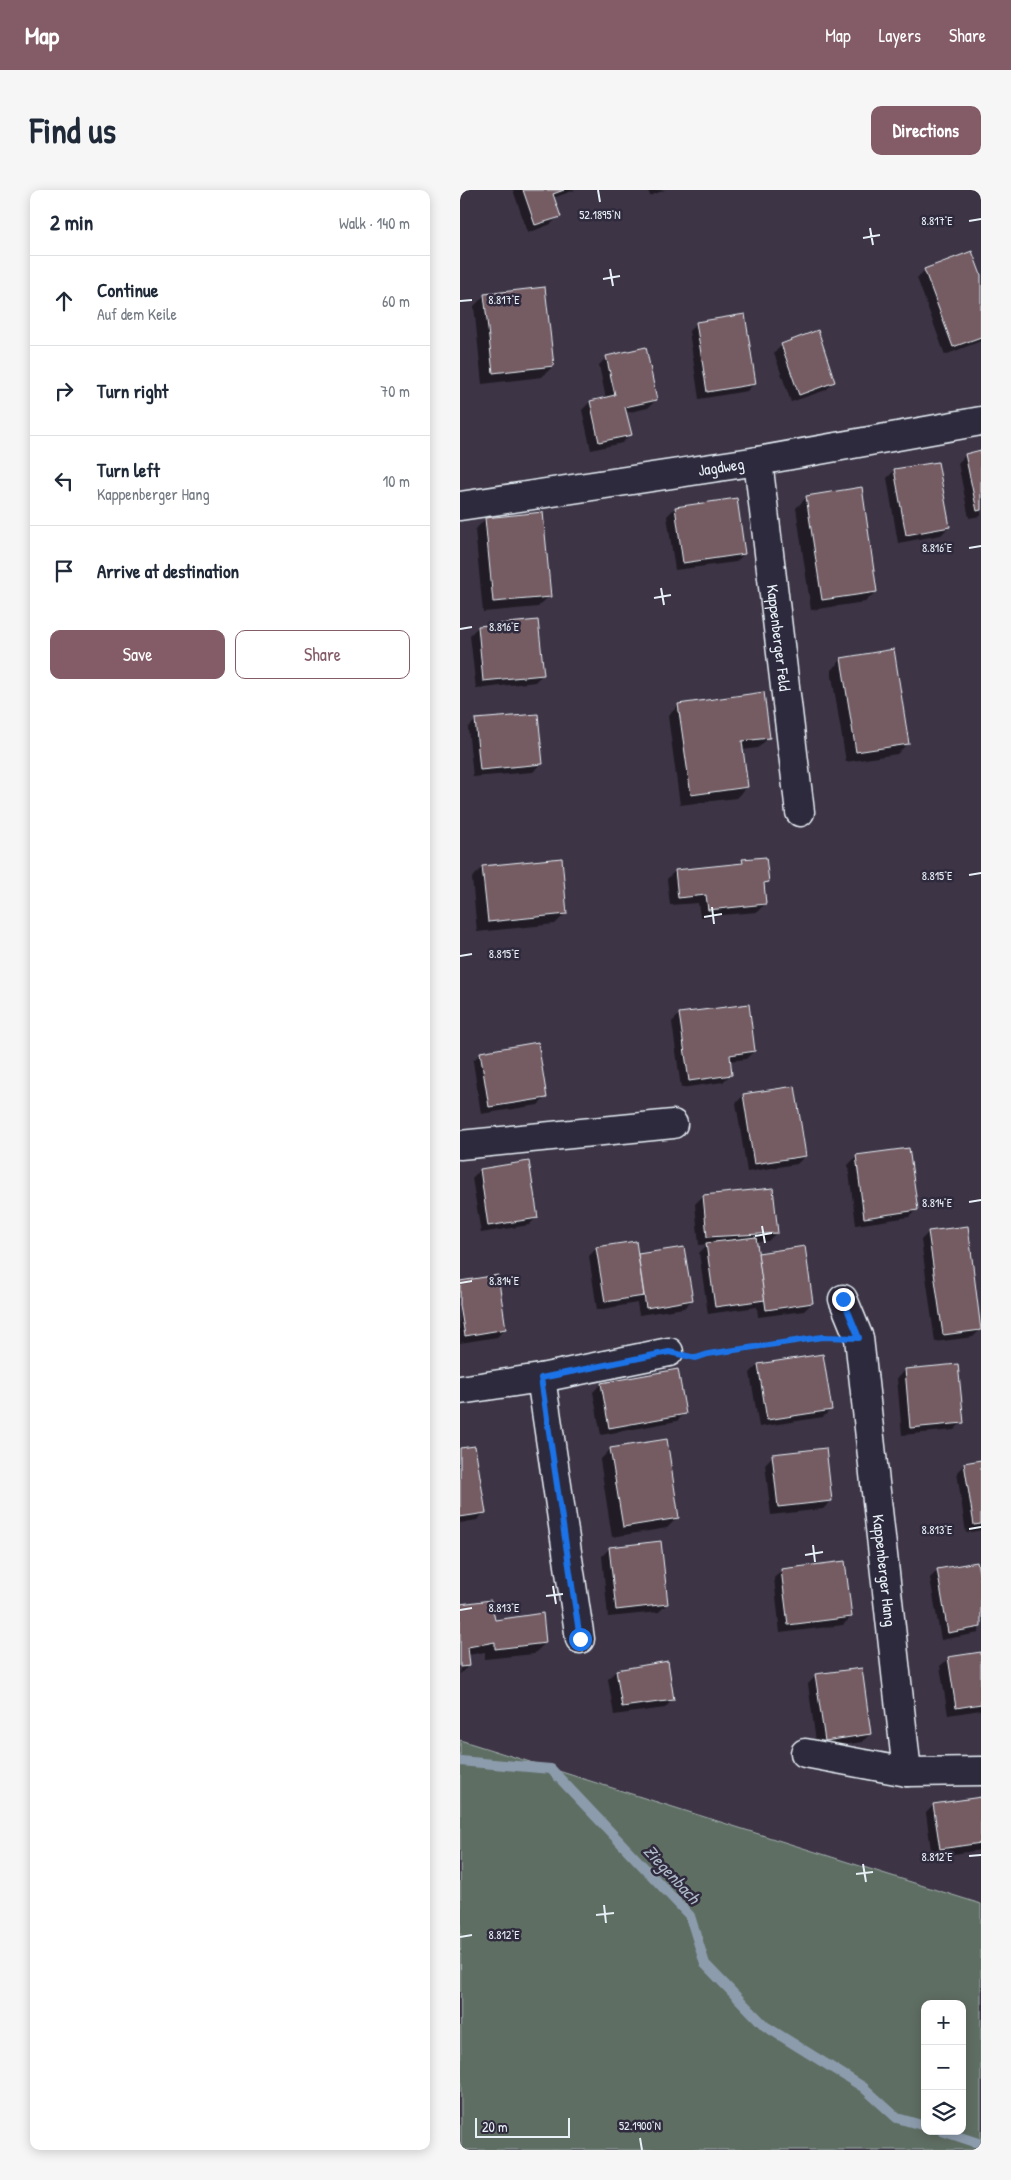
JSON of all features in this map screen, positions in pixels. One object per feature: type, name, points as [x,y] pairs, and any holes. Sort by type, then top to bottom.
[{"type":"street","name":"Jagdweg","points":[[460,506],[758,461],[981,421]]},
{"type":"street","name":"Kappenberger Feld","points":[[758,461],[800,812]]},
{"type":"street","points":[[460,1145],[672,1124]]},
{"type":"street","name":"Kappenberger Hang","points":[[843,1299],[859,1338],[907,1772]]},
{"type":"street","points":[[460,1390],[541,1378],[669,1352]]},
{"type":"street","points":[[541,1378],[580,1639]]},
{"type":"street","points":[[805,1754],[907,1772],[981,1771]]},
{"type":"path","points":[[669,1352],[696,1358],[708,1354],[822,1337],[859,1338]]},
{"type":"green space","points":[[460,1740],[981,1904],[981,2150],[461,2150]]},
{"type":"building","points":[[523,190],[564,190],[553,194],[561,217],[535,225]]},
{"type":"building","points":[[972,251],[981,275],[981,337],[953,347],[924,269]]},
{"type":"building","points":[[545,287],[554,366],[493,373],[484,294]]},
{"type":"building","points":[[745,314],[756,384],[707,392],[696,322]]},
{"type":"building","points":[[818,330],[835,382],[799,395],[781,344]]},
{"type":"building","points":[[646,347],[657,400],[625,407],[632,435],[599,442],[590,401],[615,395],[606,356]]},
{"type":"building","points":[[981,450],[981,510],[977,511],[965,454]]},
{"type":"building","points":[[938,462],[950,527],[906,535],[894,469]]},
{"type":"building","points":[[862,487],[877,592],[822,600],[806,496]]},
{"type":"building","points":[[737,498],[745,554],[683,563],[675,507]]},
{"type":"building","points":[[543,512],[551,597],[493,602],[485,518]]},
{"type":"building","points":[[538,620],[544,675],[483,681],[478,626]]},
{"type":"building","points":[[894,649],[909,744],[856,752],[841,658]]},
{"type":"building","points":[[764,692],[770,738],[742,741],[748,787],[691,795],[678,704]]},
{"type":"building","points":[[538,714],[543,764],[480,770],[475,719]]},
{"type":"building","points":[[766,857],[769,882],[764,883],[766,904],[708,910],[706,895],[678,898],[675,870],[743,863],[742,859]]},
{"type":"building","points":[[562,858],[567,914],[488,922],[482,866]]},
{"type":"building","points":[[749,1004],[755,1051],[730,1055],[732,1075],[689,1081],[679,1013]]},
{"type":"building","points":[[538,1042],[547,1098],[489,1107],[480,1052]]},
{"type":"building","points":[[795,1086],[806,1156],[754,1164],[743,1094]]},
{"type":"building","points":[[909,1148],[918,1210],[864,1218],[856,1155]]},
{"type":"building","points":[[529,1161],[538,1218],[488,1226],[480,1169]]},
{"type":"building","points":[[773,1188],[778,1233],[707,1237],[703,1195]]},
{"type":"building","points":[[968,1226],[981,1330],[943,1335],[928,1231]]},
{"type":"building","points":[[756,1237],[765,1300],[715,1307],[706,1243]]},
{"type":"building","points":[[636,1241],[644,1296],[605,1302],[596,1247]]},
{"type":"building","points":[[805,1246],[813,1303],[766,1310],[758,1253]]},
{"type":"building","points":[[684,1247],[693,1300],[646,1308],[638,1254]]},
{"type":"building","points":[[498,1275],[506,1329],[465,1336],[460,1305],[460,1281]]},
{"type":"building","points":[[823,1354],[832,1410],[767,1420],[758,1364]]},
{"type":"building","points":[[958,1364],[964,1423],[910,1428],[905,1369]]},
{"type":"building","points":[[678,1369],[686,1414],[609,1428],[601,1383]]},
{"type":"building","points":[[667,1439],[679,1518],[623,1527],[610,1448]]},
{"type":"building","points":[[475,1446],[486,1513],[460,1517],[460,1448]]},
{"type":"building","points":[[826,1448],[832,1501],[778,1507],[772,1454]]},
{"type":"building","points":[[981,1460],[981,1524],[974,1525],[964,1463]]},
{"type":"building","points":[[661,1541],[668,1604],[616,1610],[609,1547]]},
{"type":"building","points":[[845,1561],[852,1617],[788,1625],[781,1569]]},
{"type":"building","points":[[977,1562],[981,1583],[981,1627],[948,1633],[937,1569]]},
{"type":"building","points":[[491,1600],[495,1620],[543,1613],[546,1643],[495,1649],[495,1642],[468,1647],[470,1666],[460,1667],[460,1604]]},
{"type":"building","points":[[981,1652],[981,1704],[956,1708],[948,1657]]},
{"type":"building","points":[[668,1661],[674,1700],[622,1707],[616,1670]]},
{"type":"building","points":[[862,1668],[871,1734],[825,1741],[815,1674]]},
{"type":"building","points":[[981,1797],[981,1843],[940,1849],[933,1804]]},
{"type":"waterway","name":"Ziegenbach","points":[[460,1761],[551,1769],[690,1916],[705,1964],[765,2026],[863,2087],[897,2118],[921,2125]]},
{"type":"waterway","name":"Ziegenbach","points":[[954,2135],[981,2144]]},
{"type":"route","points":[[580,1639],[541,1378],[669,1352],[696,1358],[708,1354],[822,1337],[859,1338],[843,1299]]}]
